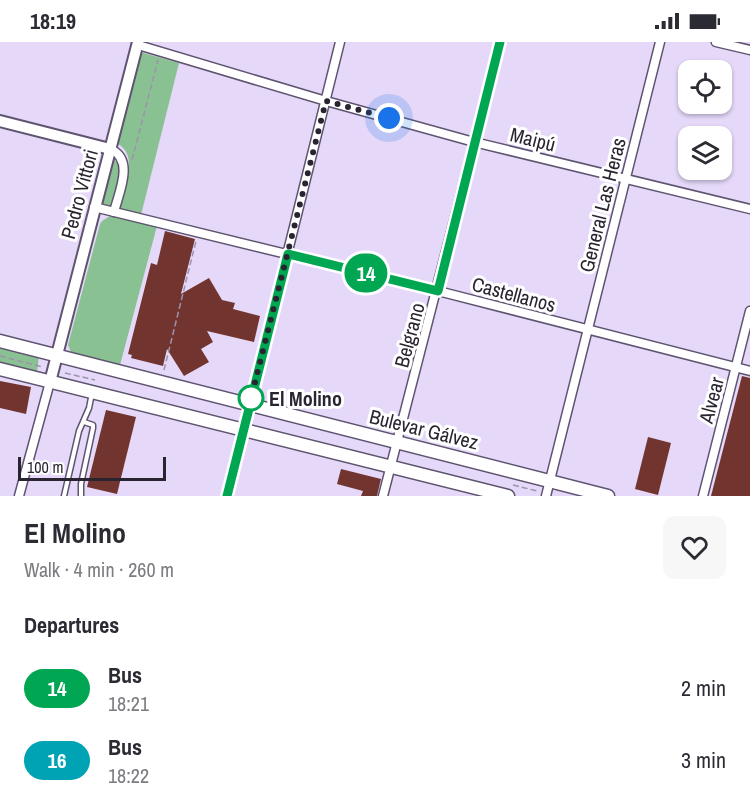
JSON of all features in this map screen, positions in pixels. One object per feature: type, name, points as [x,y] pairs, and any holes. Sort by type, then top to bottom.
[{"type":"main road","name":"Bulevar Gálvez","points":[[0,341],[608,496]]},
{"type":"main road","points":[[0,369],[508,496]]},
{"type":"street","points":[[227,496],[340,42]]},
{"type":"street","name":"Belgrano","points":[[383,496],[438,291],[500,42]]},
{"type":"street","name":"General Las Heras","points":[[546,496],[660,42]]},
{"type":"street","points":[[716,42],[750,50]]},
{"type":"street","name":"Maipú","points":[[138,44],[326,101],[474,142],[750,209]]},
{"type":"street","name":"Pedro Vittori","points":[[50,382],[138,44]]},
{"type":"street","points":[[0,121],[110,149],[121,155],[124,165],[114,212]]},
{"type":"street","name":"Castellanos","points":[[94,207],[438,291],[750,371]]},
{"type":"street","name":"Alvear","points":[[703,496],[750,311]]},
{"type":"street","points":[[19,496],[50,382]]},
{"type":"lane","points":[[64,496],[79,431],[84,422],[92,393]]},
{"type":"lane","points":[[81,496],[81,484],[93,428],[93,425],[84,422]]},
{"type":"path","points":[[130,167],[160,51]]},
{"type":"path","points":[[161,383],[198,232]]},
{"type":"green space","points":[[140,52],[179,63],[141,215],[118,209],[129,163],[128,155],[116,143]]},
{"type":"green space","points":[[112,157],[120,174],[112,208],[99,205]]},
{"type":"green space","points":[[110,216],[157,226],[120,365],[75,354],[71,352],[68,345],[100,224]]},
{"type":"green space","points":[[0,346],[39,355],[37,373],[0,364]]},
{"type":"building","points":[[165,231],[195,239],[181,294],[209,278],[222,300],[235,303],[233,309],[260,316],[254,342],[207,331],[213,342],[201,349],[209,362],[184,376],[167,349],[163,366],[131,358],[132,355],[128,354],[151,263],[157,265]]},
{"type":"building","points":[[742,376],[750,378],[750,496],[711,496]]},
{"type":"building","points":[[0,381],[31,387],[26,414],[0,408]]},
{"type":"building","points":[[106,410],[136,417],[117,494],[87,487]]},
{"type":"building","points":[[648,437],[671,443],[658,495],[635,489]]},
{"type":"building","points":[[341,469],[381,479],[377,496],[361,496],[363,491],[337,484]]},
{"type":"bus line","name":"14","points":[[227,496],[288,254],[438,291],[500,42]]},
{"type":"place","name":"El Molino","points":[[251,398]]},
{"type":"route","points":[[251,398],[249,406],[326,101],[389,118]]}]
